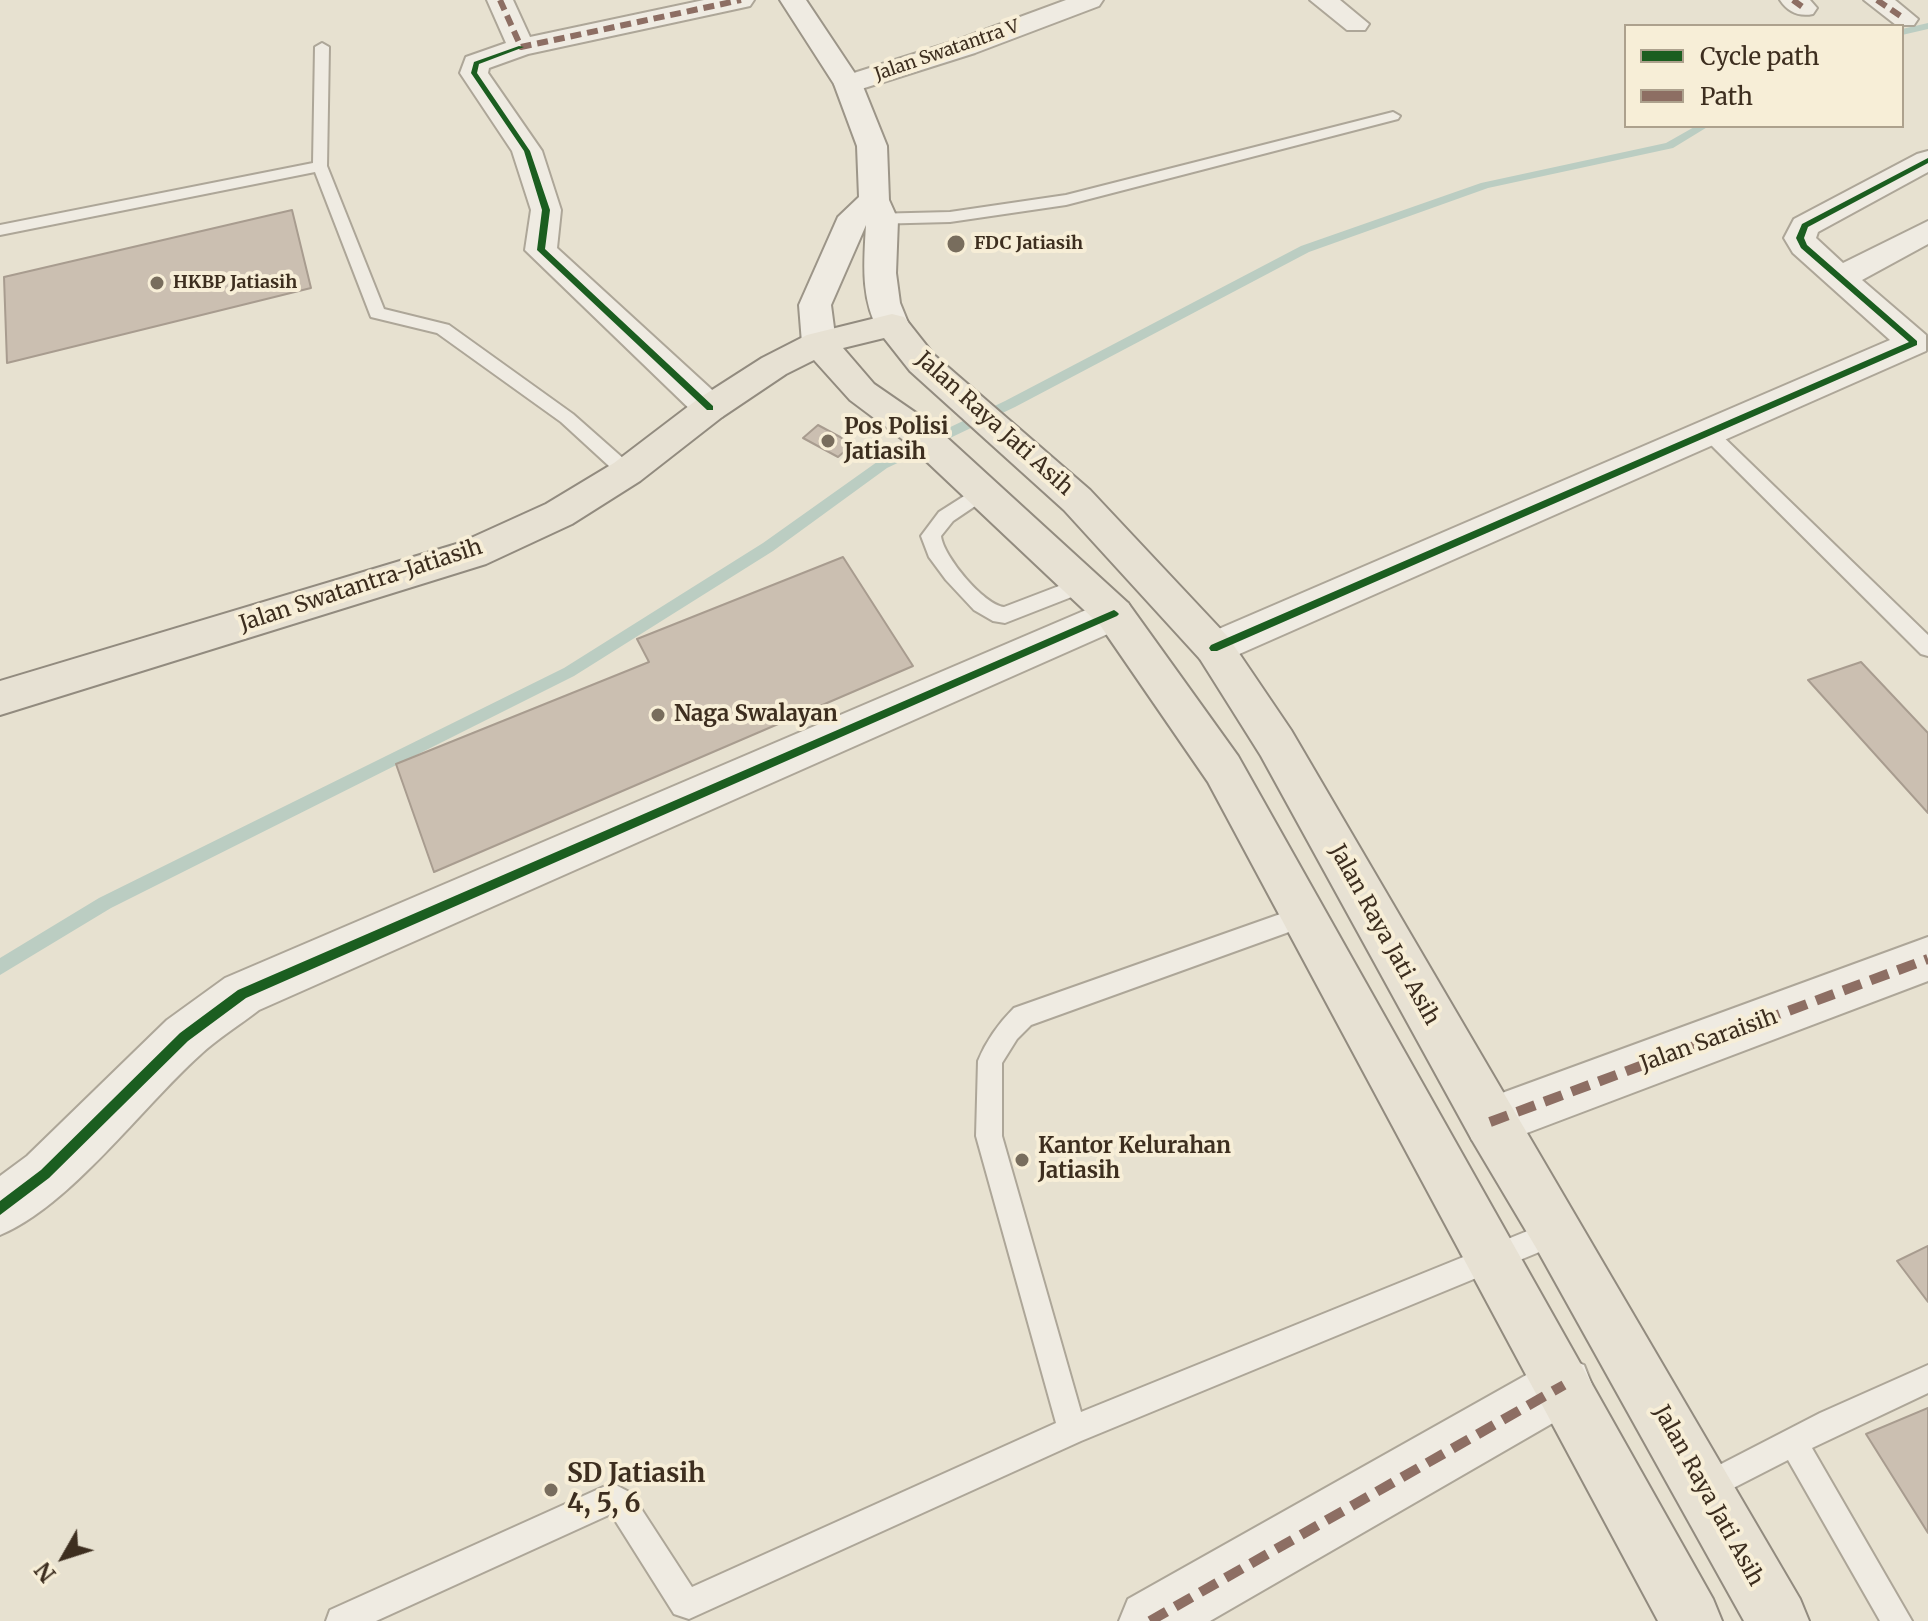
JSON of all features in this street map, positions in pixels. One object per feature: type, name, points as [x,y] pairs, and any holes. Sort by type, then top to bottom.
[{"type":"main road","points":[[892,325],[819,343],[862,392],[947,458],[1100,599],[1223,769],[1691,1621]]},
{"type":"main road","name":"Jalan Raya Jati Asih","points":[[892,325],[922,363],[1077,500],[1214,648],[1276,743],[1490,1122],[1557,1232],[1722,1479],[1778,1621]]},
{"type":"main road","name":"Jalan Swatantra-Jatiasih","points":[[0,698],[472,554],[559,514],[627,472],[710,408],[774,366],[819,343]]},
{"type":"main road","points":[[947,458],[987,419]]},
{"type":"street","points":[[500,0],[521,47]]},
{"type":"street","points":[[710,408],[541,250],[546,210],[527,151],[474,73],[476,63],[484,57],[741,0]]},
{"type":"street","name":"Jalan Swatantra V","points":[[793,0],[848,84],[872,146],[870,212],[884,303],[892,325]]},
{"type":"street","name":"Jalan Swatantra V","points":[[848,84],[965,47],[1090,0]]},
{"type":"street","points":[[1323,0],[1356,24]]},
{"type":"street","points":[[1877,0],[1905,19]]},
{"type":"street","points":[[1214,648],[1921,340],[1804,246],[1800,238],[1805,226],[1928,160]]},
{"type":"street","name":"Jalan Swatantra V","points":[[819,343],[815,305],[870,212]]},
{"type":"street","points":[[1842,277],[1928,231]]},
{"type":"street","points":[[0,1209],[45,1174],[184,1037],[242,994],[1100,599]]},
{"type":"street","name":"Jalan Saraisih","points":[[1490,1122],[1928,959]]},
{"type":"street","points":[[1150,1621],[1564,1385]]},
{"type":"lane","points":[[322,47],[320,166],[377,313],[443,329],[567,418],[627,472]]},
{"type":"lane","points":[[870,212],[950,217],[1066,200],[1393,116]]},
{"type":"lane","points":[[0,230],[320,166]]},
{"type":"lane","points":[[1708,432],[1928,648]]},
{"type":"lane","points":[[947,458],[938,524],[932,532],[930,543],[936,554],[985,608],[995,615],[1005,615],[1100,599]]},
{"type":"lane","points":[[1072,1430],[989,1136],[990,1061],[1008,1031],[1023,1016],[1303,917]]},
{"type":"lane","points":[[341,1621],[612,1498],[621,1503],[685,1603],[689,1604],[1072,1430],[1557,1232]]},
{"type":"lane","points":[[1722,1479],[1928,1379]]},
{"type":"lane","points":[[1793,1442],[1897,1621]]},
{"type":"building","name":"HKBP Jatiasih","points":[[292,210],[311,288],[7,363],[4,277]]},
{"type":"building","name":"Pos Polisi Jatiasih","points":[[818,425],[853,444],[838,457],[803,438]]},
{"type":"building","name":"Naga Swalayan","points":[[843,557],[913,666],[434,872],[396,764],[649,662],[637,639]]},
{"type":"building","points":[[1861,662],[1928,733],[1928,813],[1808,680]]},
{"type":"building","points":[[1928,1246],[1928,1302],[1897,1261]]},
{"type":"building","points":[[1928,1408],[1928,1533],[1866,1434]]},
{"type":"waterway","points":[[1904,32],[1928,26]]},
{"type":"waterway","points":[[0,967],[105,903],[569,672],[768,547],[882,465],[1010,404],[1305,249],[1485,185],[1669,146],[1700,128]]},
{"type":"marked path","points":[[500,0],[521,47],[741,0]]},
{"type":"marked path","points":[[1793,0],[1804,8]]},
{"type":"marked path","points":[[1877,0],[1905,19]]},
{"type":"marked path","points":[[1490,1122],[1928,959]]},
{"type":"marked path","points":[[1150,1621],[1564,1385]]},
{"type":"cycle path","points":[[521,47],[476,63],[474,73],[527,151],[546,210],[541,250],[710,408]]},
{"type":"cycle path","points":[[1214,648],[1914,343],[1804,246],[1800,238],[1805,226],[1928,160]]},
{"type":"cycle path","points":[[0,1209],[45,1174],[184,1037],[242,994],[1114,614]]},
{"type":"place","name":"FDC Jatiasih","points":[[956,244]]},
{"type":"place","name":"HKBP Jatiasih","points":[[157,283]]},
{"type":"place","name":"Pos Polisi Jatiasih","points":[[828,441]]},
{"type":"place","name":"Naga Swalayan","points":[[658,715]]},
{"type":"place","name":"Kantor Kelurahan Jatiasih","points":[[1022,1160]]},
{"type":"place","name":"SD Jatiasih 4, 5, 6","points":[[551,1490]]}]
